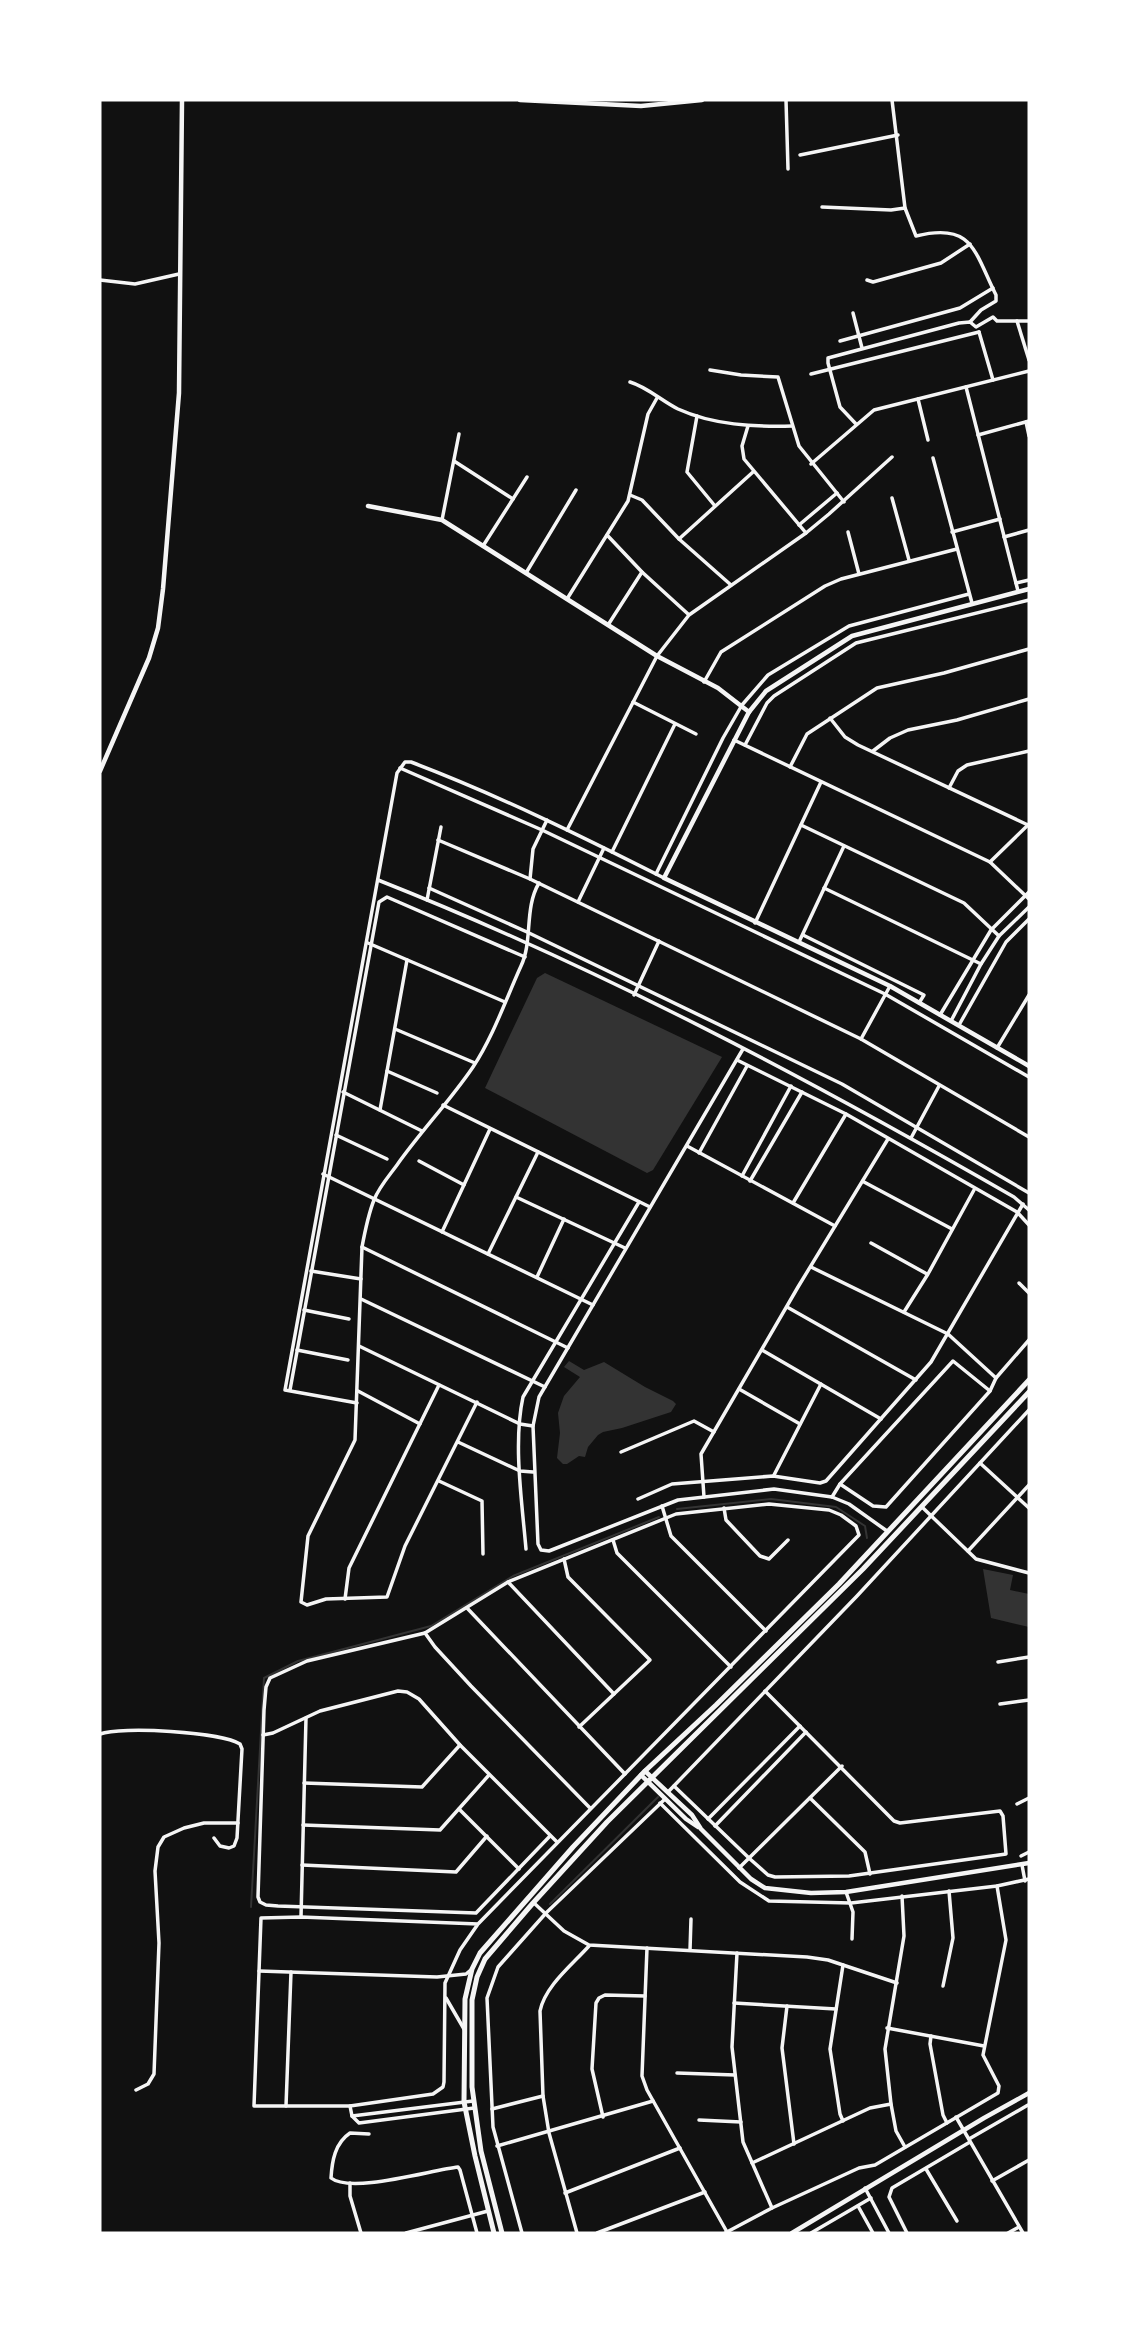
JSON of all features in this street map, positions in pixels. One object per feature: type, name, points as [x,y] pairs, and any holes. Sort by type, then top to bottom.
[{"type":"main road","points":[[502,2233],[491,2210],[465,2105],[465,1999],[472,1969],[489,1940],[643,1773],[839,1584],[1029,1380]]},
{"type":"main road","points":[[494,2233],[474,2104],[472,2000],[477,1977],[485,1959],[533,1903],[650,1779],[863,1569],[1029,1391]]},
{"type":"street","points":[[100,771],[145,670],[158,628],[177,415],[182,100]]},
{"type":"street","points":[[520,100],[641,106],[702,100]]},
{"type":"street","points":[[786,100],[788,169]]},
{"type":"street","points":[[892,100],[905,208],[916,236],[946,231],[961,236],[970,244],[996,295],[996,301],[981,310],[970,323]]},
{"type":"street","points":[[800,155],[898,135]]},
{"type":"street","points":[[822,207],[891,210],[905,208]]},
{"type":"street","points":[[867,280],[873,282],[941,263],[970,244]]},
{"type":"street","points":[[100,280],[135,284],[181,274]]},
{"type":"street","points":[[840,341],[960,309],[993,288]]},
{"type":"street","points":[[853,313],[863,348]]},
{"type":"street","points":[[811,374],[978,330],[993,317],[997,321],[1029,321]]},
{"type":"street","points":[[1017,321],[1029,360]]},
{"type":"street","points":[[856,424],[840,407],[828,359],[959,323],[970,323],[978,330],[993,380]]},
{"type":"street","points":[[710,370],[778,377],[799,446],[844,502]]},
{"type":"street","points":[[811,464],[874,410],[1029,371]]},
{"type":"street","points":[[630,382],[697,416],[749,425],[792,426]]},
{"type":"street","points":[[965,387],[1018,592]]},
{"type":"street","points":[[567,599],[623,512],[630,495],[648,414],[657,398]]},
{"type":"street","points":[[918,399],[928,440]]},
{"type":"street","points":[[697,416],[687,472],[715,506]]},
{"type":"street","points":[[978,435],[1027,422],[1029,436]]},
{"type":"street","points":[[749,425],[742,455],[753,472],[806,533]]},
{"type":"street","points":[[442,520],[459,434]]},
{"type":"street","points":[[567,830],[657,656],[689,615],[806,533],[892,457]]},
{"type":"street","points":[[933,458],[972,603]]},
{"type":"street","points":[[454,461],[513,499]]},
{"type":"street","points":[[679,540],[753,472]]},
{"type":"street","points":[[483,546],[527,477]]},
{"type":"street","points":[[526,573],[576,490]]},
{"type":"street","points":[[799,525],[837,494]]},
{"type":"street","points":[[630,495],[642,500],[679,540],[731,584]]},
{"type":"street","points":[[892,498],[909,560]]},
{"type":"street","points":[[368,506],[442,520],[657,656],[742,705],[749,712]]},
{"type":"street","points":[[953,532],[1000,519]]},
{"type":"street","points":[[1004,537],[1029,530]]},
{"type":"street","points":[[848,532],[859,574]]},
{"type":"street","points":[[607,535],[689,615]]},
{"type":"street","points":[[704,682],[721,652],[825,586],[841,579],[957,549]]},
{"type":"street","points":[[608,625],[642,572]]},
{"type":"street","points":[[1016,583],[1029,580]]},
{"type":"street","points":[[664,878],[749,712],[766,691],[852,636],[1029,589]]},
{"type":"street","points":[[656,874],[723,738],[742,705],[768,675],[849,626],[970,594]]},
{"type":"street","points":[[745,745],[767,703],[774,696],[856,643],[1029,600]]},
{"type":"street","points":[[790,767],[807,734],[877,688],[944,673],[1029,649]]},
{"type":"street","points":[[873,751],[890,738],[908,730],[957,720],[1029,699]]},
{"type":"street","points":[[633,702],[696,734]]},
{"type":"street","points":[[830,718],[845,737],[1029,824],[990,862]]},
{"type":"street","points":[[612,852],[676,724]]},
{"type":"street","points":[[734,740],[990,862],[1028,895],[991,930],[940,1015]]},
{"type":"street","points":[[949,788],[958,771],[967,765],[1029,751]]},
{"type":"street","points":[[290,1390],[336,1135],[377,880],[397,773],[405,762],[411,762],[547,820],[755,923],[890,986],[1029,1066]]},
{"type":"street","points":[[400,768],[542,830],[886,994],[1029,1077]]},
{"type":"street","points":[[755,923],[821,782]]},
{"type":"street","points":[[530,879],[533,849],[547,820]]},
{"type":"street","points":[[801,825],[964,903],[999,936]]},
{"type":"street","points":[[427,900],[441,827]]},
{"type":"street","points":[[438,841],[539,883],[861,1039],[1029,1137]]},
{"type":"street","points":[[798,943],[844,846]]},
{"type":"street","points":[[578,902],[604,848]]},
{"type":"street","points":[[377,880],[527,944],[798,1076],[911,1138],[1029,1210]]},
{"type":"street","points":[[477,1402],[405,1546],[387,1597],[326,1599],[307,1605],[300,1600],[309,1536],[355,1440],[362,1247],[374,1199],[475,1063],[525,957],[527,932],[539,883]]},
{"type":"street","points":[[429,888],[527,932],[842,1084],[1029,1194]]},
{"type":"street","points":[[824,888],[981,964]]},
{"type":"street","points":[[357,1403],[285,1390],[338,1090],[379,902],[387,897],[525,957]]},
{"type":"street","points":[[951,1021],[999,936],[1029,908]]},
{"type":"street","points":[[959,1025],[1002,948],[1029,919]]},
{"type":"street","points":[[803,935],[924,995],[919,1003]]},
{"type":"street","points":[[634,995],[659,942]]},
{"type":"street","points":[[368,943],[505,1002]]},
{"type":"street","points":[[380,1110],[407,960]]},
{"type":"street","points":[[861,1039],[890,986]]},
{"type":"street","points":[[998,1048],[1029,995]]},
{"type":"street","points":[[395,1029],[475,1063]]},
{"type":"street","points":[[743,1049],[536,1405],[533,1426],[538,1545],[544,1552],[678,1500],[774,1489],[832,1497],[849,1504],[887,1531]]},
{"type":"street","points":[[737,1060],[846,1114],[1017,1212],[1029,1225]]},
{"type":"street","points":[[698,1153],[748,1065]]},
{"type":"street","points":[[387,1071],[437,1093]]},
{"type":"street","points":[[742,1176],[791,1086]]},
{"type":"street","points":[[911,1138],[940,1086]]},
{"type":"street","points":[[338,1090],[422,1131]]},
{"type":"street","points":[[750,1181],[802,1092]]},
{"type":"street","points":[[443,1105],[650,1207]]},
{"type":"street","points":[[793,1203],[846,1114]]},
{"type":"street","points":[[442,1232],[490,1129]]},
{"type":"street","points":[[336,1135],[387,1159]]},
{"type":"street","points":[[704,1497],[701,1454],[888,1139]]},
{"type":"street","points":[[687,1146],[835,1226]]},
{"type":"street","points":[[488,1254],[538,1152]]},
{"type":"street","points":[[419,1161],[464,1185]]},
{"type":"street","points":[[323,1174],[593,1305]]},
{"type":"street","points":[[864,1182],[952,1229]]},
{"type":"street","points":[[904,1312],[975,1189]]},
{"type":"street","points":[[516,1196],[625,1248]]},
{"type":"street","points":[[526,1549],[520,1471],[523,1397],[639,1202]]},
{"type":"street","points":[[638,1499],[672,1484],[774,1476],[820,1483],[826,1481],[931,1362],[1023,1204]]},
{"type":"street","points":[[537,1278],[564,1219]]},
{"type":"street","points":[[871,1243],[928,1274]]},
{"type":"street","points":[[362,1247],[568,1348]]},
{"type":"street","points":[[811,1266],[948,1334],[996,1378]]},
{"type":"street","points":[[305,1270],[361,1279]]},
{"type":"street","points":[[1019,1283],[1029,1293]]},
{"type":"street","points":[[361,1299],[545,1387]]},
{"type":"street","points":[[787,1307],[916,1380]]},
{"type":"street","points":[[304,1310],[349,1318]]},
{"type":"street","points":[[840,1484],[873,1506],[887,1507],[990,1391],[996,1378],[1029,1340]]},
{"type":"street","points":[[359,1346],[520,1424],[533,1426]]},
{"type":"street","points":[[297,1350],[348,1360]]},
{"type":"street","points":[[762,1350],[881,1419]]},
{"type":"street","points":[[832,1497],[840,1484],[953,1361],[990,1391]]},
{"type":"street","points":[[774,1476],[821,1384]]},
{"type":"street","points":[[345,1599],[349,1568],[439,1385]]},
{"type":"street","points":[[739,1389],[800,1424]]},
{"type":"street","points":[[358,1391],[420,1424]]},
{"type":"street","points":[[668,1792],[1029,1410]]},
{"type":"street","points":[[621,1452],[694,1421],[714,1432]]},
{"type":"street","points":[[458,1442],[520,1471],[534,1472]]},
{"type":"street","points":[[980,1463],[1029,1508]]},
{"type":"street","points":[[439,1480],[482,1501],[483,1555]]},
{"type":"street","points":[[968,1551],[1029,1485]]},
{"type":"street","points":[[478,1924],[261,1918],[254,2106],[349,2106],[433,2095],[439,2091],[444,2082],[445,1983],[460,1950],[478,1924],[859,1535],[856,1526],[829,1510],[769,1504],[681,1513],[508,1582],[425,1633],[307,1661],[270,1678],[263,1735],[258,1896],[260,1902],[267,1905],[301,1907],[476,1913],[550,1836]]},
{"type":"street","points":[[662,1506],[671,1536],[766,1631]]},
{"type":"street","points":[[922,1507],[976,1559],[1029,1573]]},
{"type":"street","points":[[724,1508],[726,1520],[760,1556],[769,1559],[788,1540]]},
{"type":"street","points":[[613,1540],[617,1553],[731,1667]]},
{"type":"street","points":[[564,1559],[568,1577],[650,1660],[579,1727]]},
{"type":"street","points":[[508,1582],[614,1694]]},
{"type":"street","points":[[467,1608],[625,1774]]},
{"type":"street","points":[[425,1633],[461,1676],[590,1808]]},
{"type":"street","points":[[998,1662],[1029,1657]]},
{"type":"street","points":[[263,1735],[320,1711],[398,1691],[407,1692],[419,1699],[460,1745],[557,1842]]},
{"type":"street","points":[[674,1786],[750,1859],[768,1875],[775,1877],[870,1874],[1005,1856],[1007,1852],[1003,1816],[1000,1811],[897,1822],[765,1691]]},
{"type":"street","points":[[1000,1704],[1029,1700]]},
{"type":"street","points":[[300,1917],[306,1717]]},
{"type":"street","points":[[708,1819],[800,1725]]},
{"type":"street","points":[[100,1734],[116,1730],[175,1732],[240,1744],[242,1749],[237,1838],[234,1846],[229,1848],[220,1846],[214,1838]]},
{"type":"street","points":[[715,1826],[806,1731]]},
{"type":"street","points":[[304,1783],[422,1787],[460,1745]]},
{"type":"street","points":[[739,1868],[842,1766]]},
{"type":"street","points":[[643,1773],[668,1792],[739,1868],[756,1884],[765,1888],[811,1893],[846,1892],[1029,1863]]},
{"type":"street","points":[[303,1825],[440,1830],[489,1775]]},
{"type":"street","points":[[650,1779],[686,1819],[701,1829]]},
{"type":"street","points":[[810,1798],[865,1852],[870,1874]]},
{"type":"street","points":[[1017,1804],[1029,1798]]},
{"type":"street","points":[[522,2233],[497,2146],[492,2109],[487,1998],[490,1985],[498,1967],[546,1913],[666,1799]]},
{"type":"street","points":[[660,1803],[740,1882],[762,1898],[781,1902],[851,1903],[997,1886],[1027,1880],[1022,1865]]},
{"type":"street","points":[[459,1809],[519,1869]]},
{"type":"street","points":[[136,2090],[148,2084],[154,2074],[153,2039],[159,1942],[155,1871],[158,1847],[164,1837],[184,1828],[204,1823],[238,1823]]},
{"type":"street","points":[[302,1865],[457,1872],[486,1836]]},
{"type":"street","points":[[1021,1856],[1029,1852]]},
{"type":"street","points":[[646,1948],[642,2076],[647,2090],[726,2233],[772,2208],[859,2168],[875,2165],[999,2092],[1000,2089],[983,2055],[1006,1940],[997,1886]]},
{"type":"street","points":[[943,1986],[953,1938],[949,1891]]},
{"type":"street","points":[[846,1892],[854,1923],[852,1939]]},
{"type":"street","points":[[902,1896],[904,1936],[885,2049],[891,2104],[897,2131],[905,2147]]},
{"type":"street","points":[[533,1903],[564,1931],[589,1945],[807,1957],[828,1960],[897,1983]]},
{"type":"street","points":[[690,1950],[691,1919]]},
{"type":"street","points":[[577,2233],[549,2133],[543,2096],[540,2011],[542,2000],[589,1945]]},
{"type":"street","points":[[737,1953],[732,2047],[743,2143],[772,2208]]},
{"type":"street","points":[[843,1965],[830,2049],[843,2121]]},
{"type":"street","points":[[259,1971],[437,1977],[466,1974],[472,1969]]},
{"type":"street","points":[[286,2106],[291,1972]]},
{"type":"street","points":[[437,1977],[445,1983]]},
{"type":"street","points":[[603,2117],[592,2069],[596,2003],[605,1995],[645,1996]]},
{"type":"street","points":[[445,1997],[464,2029]]},
{"type":"street","points":[[734,2003],[836,2009]]},
{"type":"street","points":[[787,2006],[782,2057],[794,2144]]},
{"type":"street","points":[[887,2028],[984,2046]]},
{"type":"street","points":[[931,2036],[930,2044],[943,2115],[947,2123]]},
{"type":"street","points":[[677,2073],[735,2075]]},
{"type":"street","points":[[792,2233],[1029,2093]]},
{"type":"street","points":[[492,2109],[543,2096]]},
{"type":"street","points":[[497,2146],[654,2101]]},
{"type":"street","points":[[352,2116],[474,2104]]},
{"type":"street","points":[[752,2163],[870,2108],[891,2104]]},
{"type":"street","points":[[349,2106],[352,2116],[359,2123],[465,2105]]},
{"type":"street","points":[[906,2233],[889,2197],[892,2188],[1028,2105]]},
{"type":"street","points":[[956,2118],[1023,2233]]},
{"type":"street","points":[[699,2120],[741,2122]]},
{"type":"street","points":[[369,2134],[350,2133],[345,2137],[335,2152],[331,2178],[334,2181],[351,2183],[411,2177],[458,2167],[477,2233]]},
{"type":"street","points":[[565,2193],[680,2148]]},
{"type":"street","points":[[992,2182],[1029,2160]]},
{"type":"street","points":[[926,2168],[957,2221]]},
{"type":"street","points":[[351,2183],[350,2196],[361,2233]]},
{"type":"street","points":[[866,2188],[889,2233]]},
{"type":"street","points":[[597,2233],[705,2192]]},
{"type":"street","points":[[811,2233],[871,2198]]},
{"type":"street","points":[[858,2206],[873,2233]]},
{"type":"street","points":[[406,2233],[491,2210]]},
{"type":"street","points":[[1009,2233],[1019,2227]]},
{"type":"shaded area","points":[[545,973],[722,1057],[653,1170],[647,1173],[485,1088],[537,978]]},
{"type":"shaded area","points":[[569,1361],[584,1370],[604,1362],[676,1404],[671,1412],[603,1432],[588,1447],[585,1457],[579,1456],[563,1464],[557,1458],[560,1433],[558,1413],[564,1396],[580,1377],[564,1367]]},
{"type":"shaded area","points":[[983,1569],[1013,1575],[1010,1590],[1029,1594],[1029,1627],[991,1618]]},
{"type":"waterway","points":[[677,1509],[771,1499],[836,1507],[865,1526],[867,1538]]},
{"type":"waterway","points":[[251,1907],[264,1678],[298,1661],[431,1626],[513,1576],[659,1517]]},
{"type":"waterway","points":[[550,1904],[658,1797]]}]
